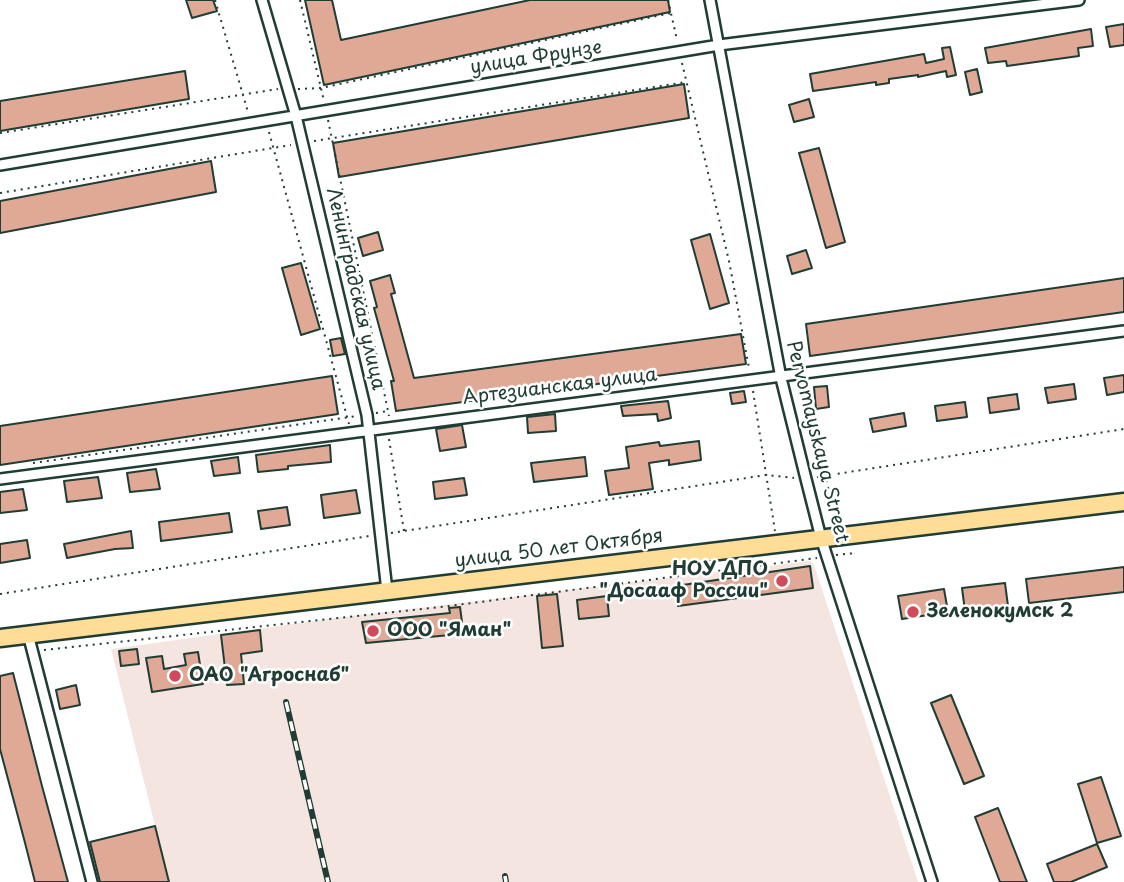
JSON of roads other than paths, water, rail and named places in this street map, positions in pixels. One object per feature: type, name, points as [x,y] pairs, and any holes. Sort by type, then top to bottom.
[{"type":"highway","name":"улица 50 лет Октября","points":[[0,638],[1124,502]]},
{"type":"street","name":"Ленинградская улица","points":[[262,0],[296,116],[370,429],[387,591]]},
{"type":"street","name":"Pervomayskaya Street","points":[[710,0],[781,377],[806,479],[821,538],[933,882]]},
{"type":"street","name":"улица Фрунзе","points":[[0,165],[679,51],[1079,0]]},
{"type":"street","name":"Артезианская улица","points":[[0,479],[1124,331]]},
{"type":"street","points":[[29,634],[92,882]]},
{"type":"railway","points":[[286,702],[328,882]]},
{"type":"railway","points":[[505,876],[506,882]]},
{"type":"place","name":"НОУ ДПО \"Досааф России\"","points":[[782,581]]},
{"type":"place","name":"Зеленокумск 2","points":[[913,612]]},
{"type":"place","name":"ООО \"Яман\"","points":[[373,631]]},
{"type":"place","name":"ОАО \"Агроснаб\"","points":[[175,676]]}]
